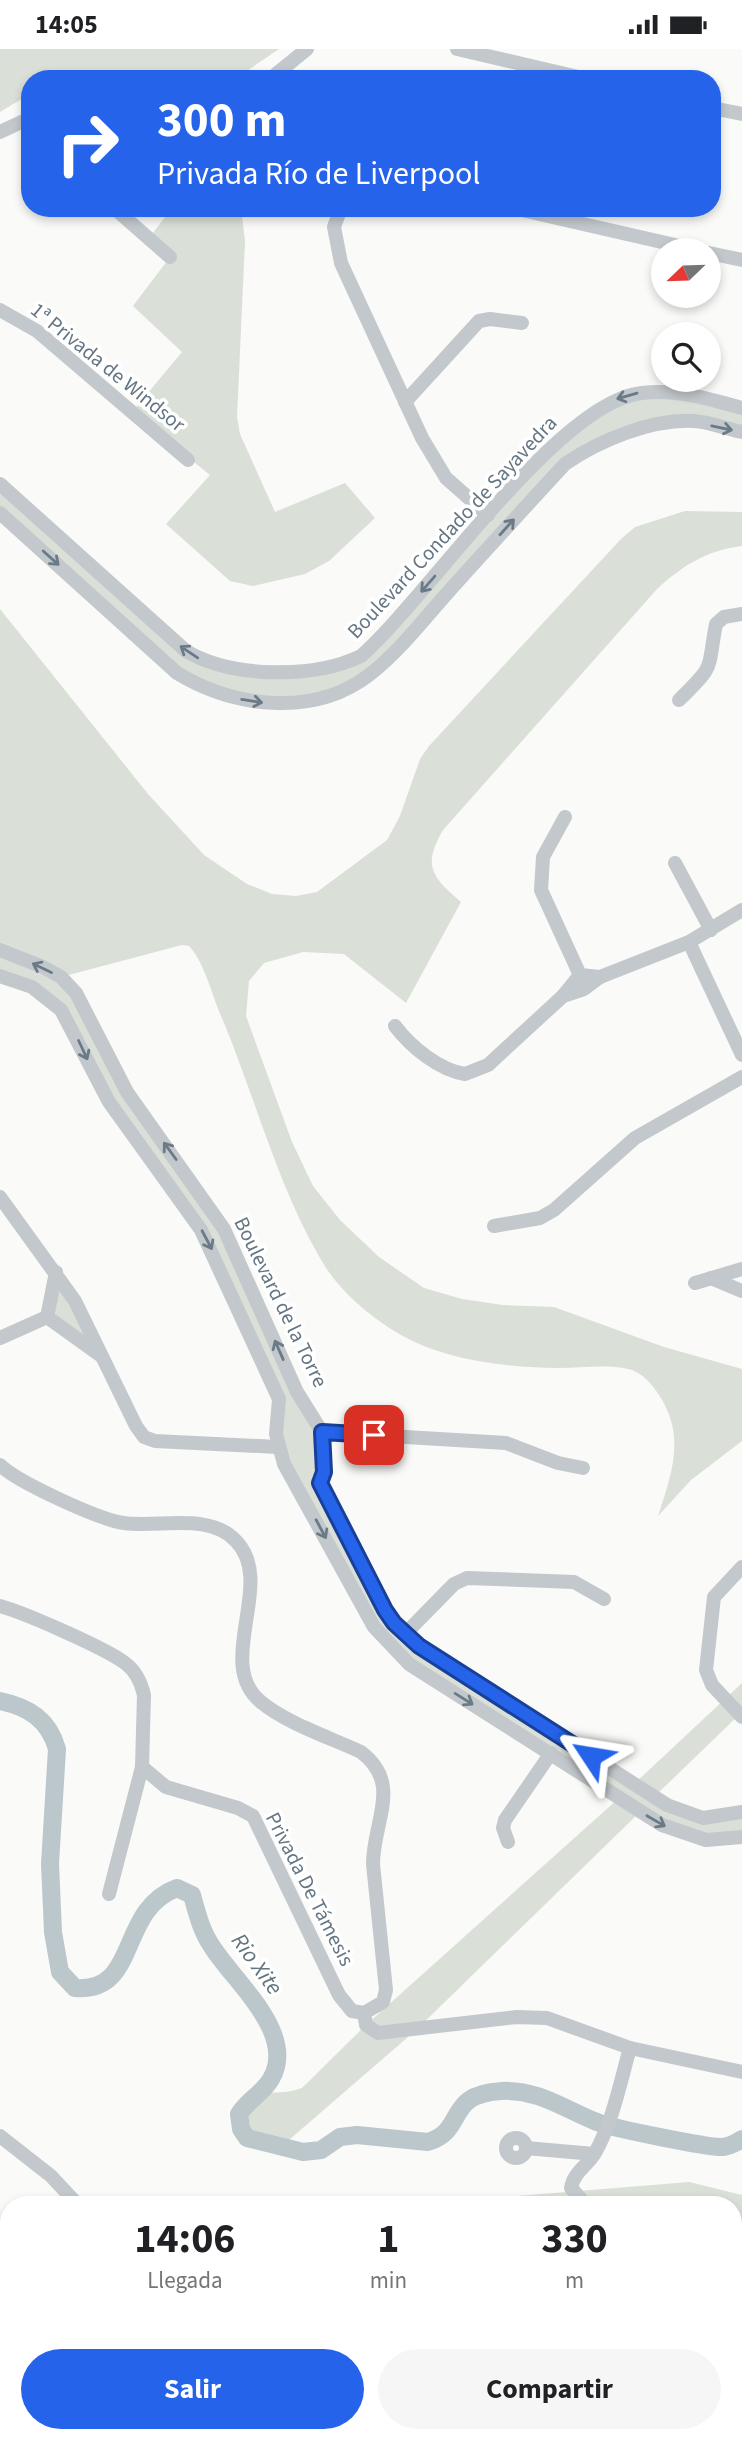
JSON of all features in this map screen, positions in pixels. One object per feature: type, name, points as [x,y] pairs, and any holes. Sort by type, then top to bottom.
[{"type":"street","points":[[281,70],[307,49]]},
{"type":"street","points":[[457,49],[548,70]]},
{"type":"street","points":[[721,110],[742,114]]},
{"type":"street","points":[[0,132],[21,122]]},
{"type":"street","points":[[124,217],[170,257]]},
{"type":"street","points":[[338,217],[334,227],[341,263],[405,402],[438,467],[488,515]]},
{"type":"street","points":[[552,217],[651,240]]},
{"type":"street","points":[[721,256],[742,260]]},
{"type":"street","name":"1ª Privada de Windsor","points":[[0,310],[37,331],[188,460]]},
{"type":"street","points":[[405,402],[479,321],[490,319],[522,323]]},
{"type":"street","name":"Boulevard Condado de Sayavedra","points":[[0,484],[186,651],[206,663],[228,669],[286,671],[348,662],[372,646],[488,515],[574,426],[615,400],[640,393],[700,397],[742,408]]},
{"type":"street","points":[[694,421],[701,414],[700,397]]},
{"type":"street","name":"Boulevard Condado de Sayavedra","points":[[0,513],[177,673],[201,687],[226,696],[271,704],[294,703],[346,689],[384,663],[565,464],[590,450],[643,428],[694,421],[742,432]]},
{"type":"street","points":[[574,426],[576,437],[590,450]]},
{"type":"street","points":[[678,700],[706,673],[712,662],[716,624],[724,617],[742,614]]},
{"type":"street","points":[[346,689],[350,679],[348,662]]},
{"type":"street","points":[[226,696],[224,676],[228,669]]},
{"type":"street","points":[[565,817],[543,857],[541,890],[546,907],[580,975]]},
{"type":"street","points":[[675,863],[711,930]]},
{"type":"street","points":[[563,996],[584,989],[600,977],[689,942],[742,910]]},
{"type":"street","points":[[689,942],[742,1055]]},
{"type":"street","name":"Boulevard de la Torre","points":[[0,950],[61,977],[76,993],[127,1092],[224,1229],[297,1392],[322,1432],[324,1472],[320,1483]]},
{"type":"street","points":[[580,975],[600,977]]},
{"type":"street","points":[[395,1026],[410,1043],[442,1066],[465,1074],[488,1065],[563,996],[580,975]]},
{"type":"street","name":"Boulevard de la Torre","points":[[0,976],[32,986],[61,1010],[109,1102],[201,1230],[279,1399],[278,1447],[374,1627],[388,1646],[409,1664],[640,1812],[682,1834],[706,1840],[742,1837]]},
{"type":"street","points":[[494,1226],[540,1218],[554,1210],[635,1138],[742,1077]]},
{"type":"street","points":[[0,1197],[75,1301],[144,1437],[155,1441],[278,1447]]},
{"type":"street","points":[[695,1283],[742,1269]]},
{"type":"street","points":[[47,1317],[56,1272]]},
{"type":"street","points":[[711,1278],[742,1291]]},
{"type":"street","points":[[0,1338],[47,1317]]},
{"type":"street","points":[[47,1317],[101,1355]]},
{"type":"street","points":[[279,1399],[287,1392],[297,1392]]},
{"type":"street","points":[[322,1432],[506,1443],[558,1464],[583,1468]]},
{"type":"street","points":[[0,1465],[104,1520],[127,1524],[206,1525],[223,1530],[238,1542],[247,1561],[249,1583],[243,1660],[249,1688],[271,1709],[372,1760],[382,1779],[384,1804],[373,1847],[373,1864],[386,1990],[383,2002],[364,2013]]},
{"type":"street","points":[[298,1488],[311,1490],[320,1483],[385,1610],[419,1646],[667,1805],[703,1818],[742,1812]]},
{"type":"street","points":[[742,1567],[714,1597],[706,1670],[712,1685],[742,1717]]},
{"type":"street","points":[[405,1634],[454,1584],[467,1578],[574,1582],[604,1599]]},
{"type":"street","points":[[0,1607],[110,1654],[135,1672],[145,1695],[142,1766],[136,1799],[109,1894]]},
{"type":"street","points":[[508,1842],[503,1828],[505,1820],[551,1753]]},
{"type":"street","name":"Privada De Támesis","points":[[142,1766],[166,1787],[238,1808],[253,1816],[339,1995],[352,2011],[364,2013],[366,2025],[378,2033],[516,2017],[547,2018],[630,2048]]},
{"type":"street","points":[[136,1799],[166,1787]]},
{"type":"street","points":[[578,2196],[570,2188],[572,2180],[594,2154],[609,2122],[630,2048],[742,2072]]},
{"type":"street","points":[[0,2136],[51,2176],[70,2196]]},
{"type":"street","points":[[526,2148],[594,2154]]},
{"type":"shaded area","points":[[0,49],[279,49],[248,70],[21,70],[21,99],[0,112]]},
{"type":"shaded area","points":[[165,217],[242,217],[245,241],[237,417],[240,434],[275,512],[345,483],[375,518],[329,561],[305,574],[253,586],[230,581],[166,524],[210,475],[132,412],[182,352],[133,306],[170,257],[149,238]]},
{"type":"shaded area","points":[[641,393],[742,408],[742,432],[664,424],[577,456],[367,677],[294,703],[201,687],[0,513],[0,484],[167,635],[228,668],[348,662],[574,426]]},
{"type":"shaded area","points":[[685,511],[742,512],[742,546],[717,551],[696,560],[657,589],[443,830],[433,853],[433,870],[443,885],[461,902],[406,1003],[344,954],[303,952],[264,963],[249,981],[246,1016],[292,1142],[313,1186],[340,1220],[379,1257],[424,1288],[462,1299],[503,1305],[554,1307],[664,1347],[742,1369],[742,1441],[691,1480],[658,1516],[672,1470],[674,1440],[667,1410],[642,1375],[633,1370],[602,1366],[515,1366],[450,1355],[410,1340],[391,1329],[360,1306],[334,1279],[320,1258],[291,1200],[208,980],[200,961],[189,946],[182,945],[61,977],[117,1074],[214,1213],[322,1432],[320,1483],[394,1623],[634,1784],[742,1683],[742,1712],[655,1796],[684,1812],[742,1812],[742,1837],[706,1840],[640,1812],[415,2031],[282,2146],[247,2138],[241,2129],[239,2114],[246,2104],[267,2093],[302,2088],[366,2025],[619,1798],[394,1652],[284,1464],[279,1399],[211,1247],[109,1102],[61,1010],[0,976],[0,609],[148,794],[204,855],[247,884],[272,894],[296,896],[317,892],[387,840],[400,816],[420,759],[429,746],[621,539],[635,527]]},
{"type":"shaded area","points":[[56,1272],[101,1355],[47,1317]]},
{"type":"shaded area","points":[[689,2182],[742,2195],[742,2196],[519,2196]]},
{"type":"waterway","name":"Rio Xite","points":[[0,1701],[20,1707],[36,1716],[49,1730],[57,1749],[50,1864],[53,1932],[60,1972],[75,1988],[96,1986],[110,1978],[145,1914],[158,1899],[177,1888],[192,1895],[208,1939],[259,2008],[276,2044],[277,2061],[271,2079],[239,2114],[241,2129],[247,2138],[303,2152],[321,2150],[340,2137],[357,2135],[428,2142],[448,2129],[463,2105],[471,2099],[484,2094],[515,2091],[540,2097],[597,2122],[621,2129],[723,2147],[742,2139]]},
{"type":"route","points":[[374,1435],[322,1432],[324,1472],[320,1483],[385,1610],[394,1623],[419,1646],[591,1756]]}]
